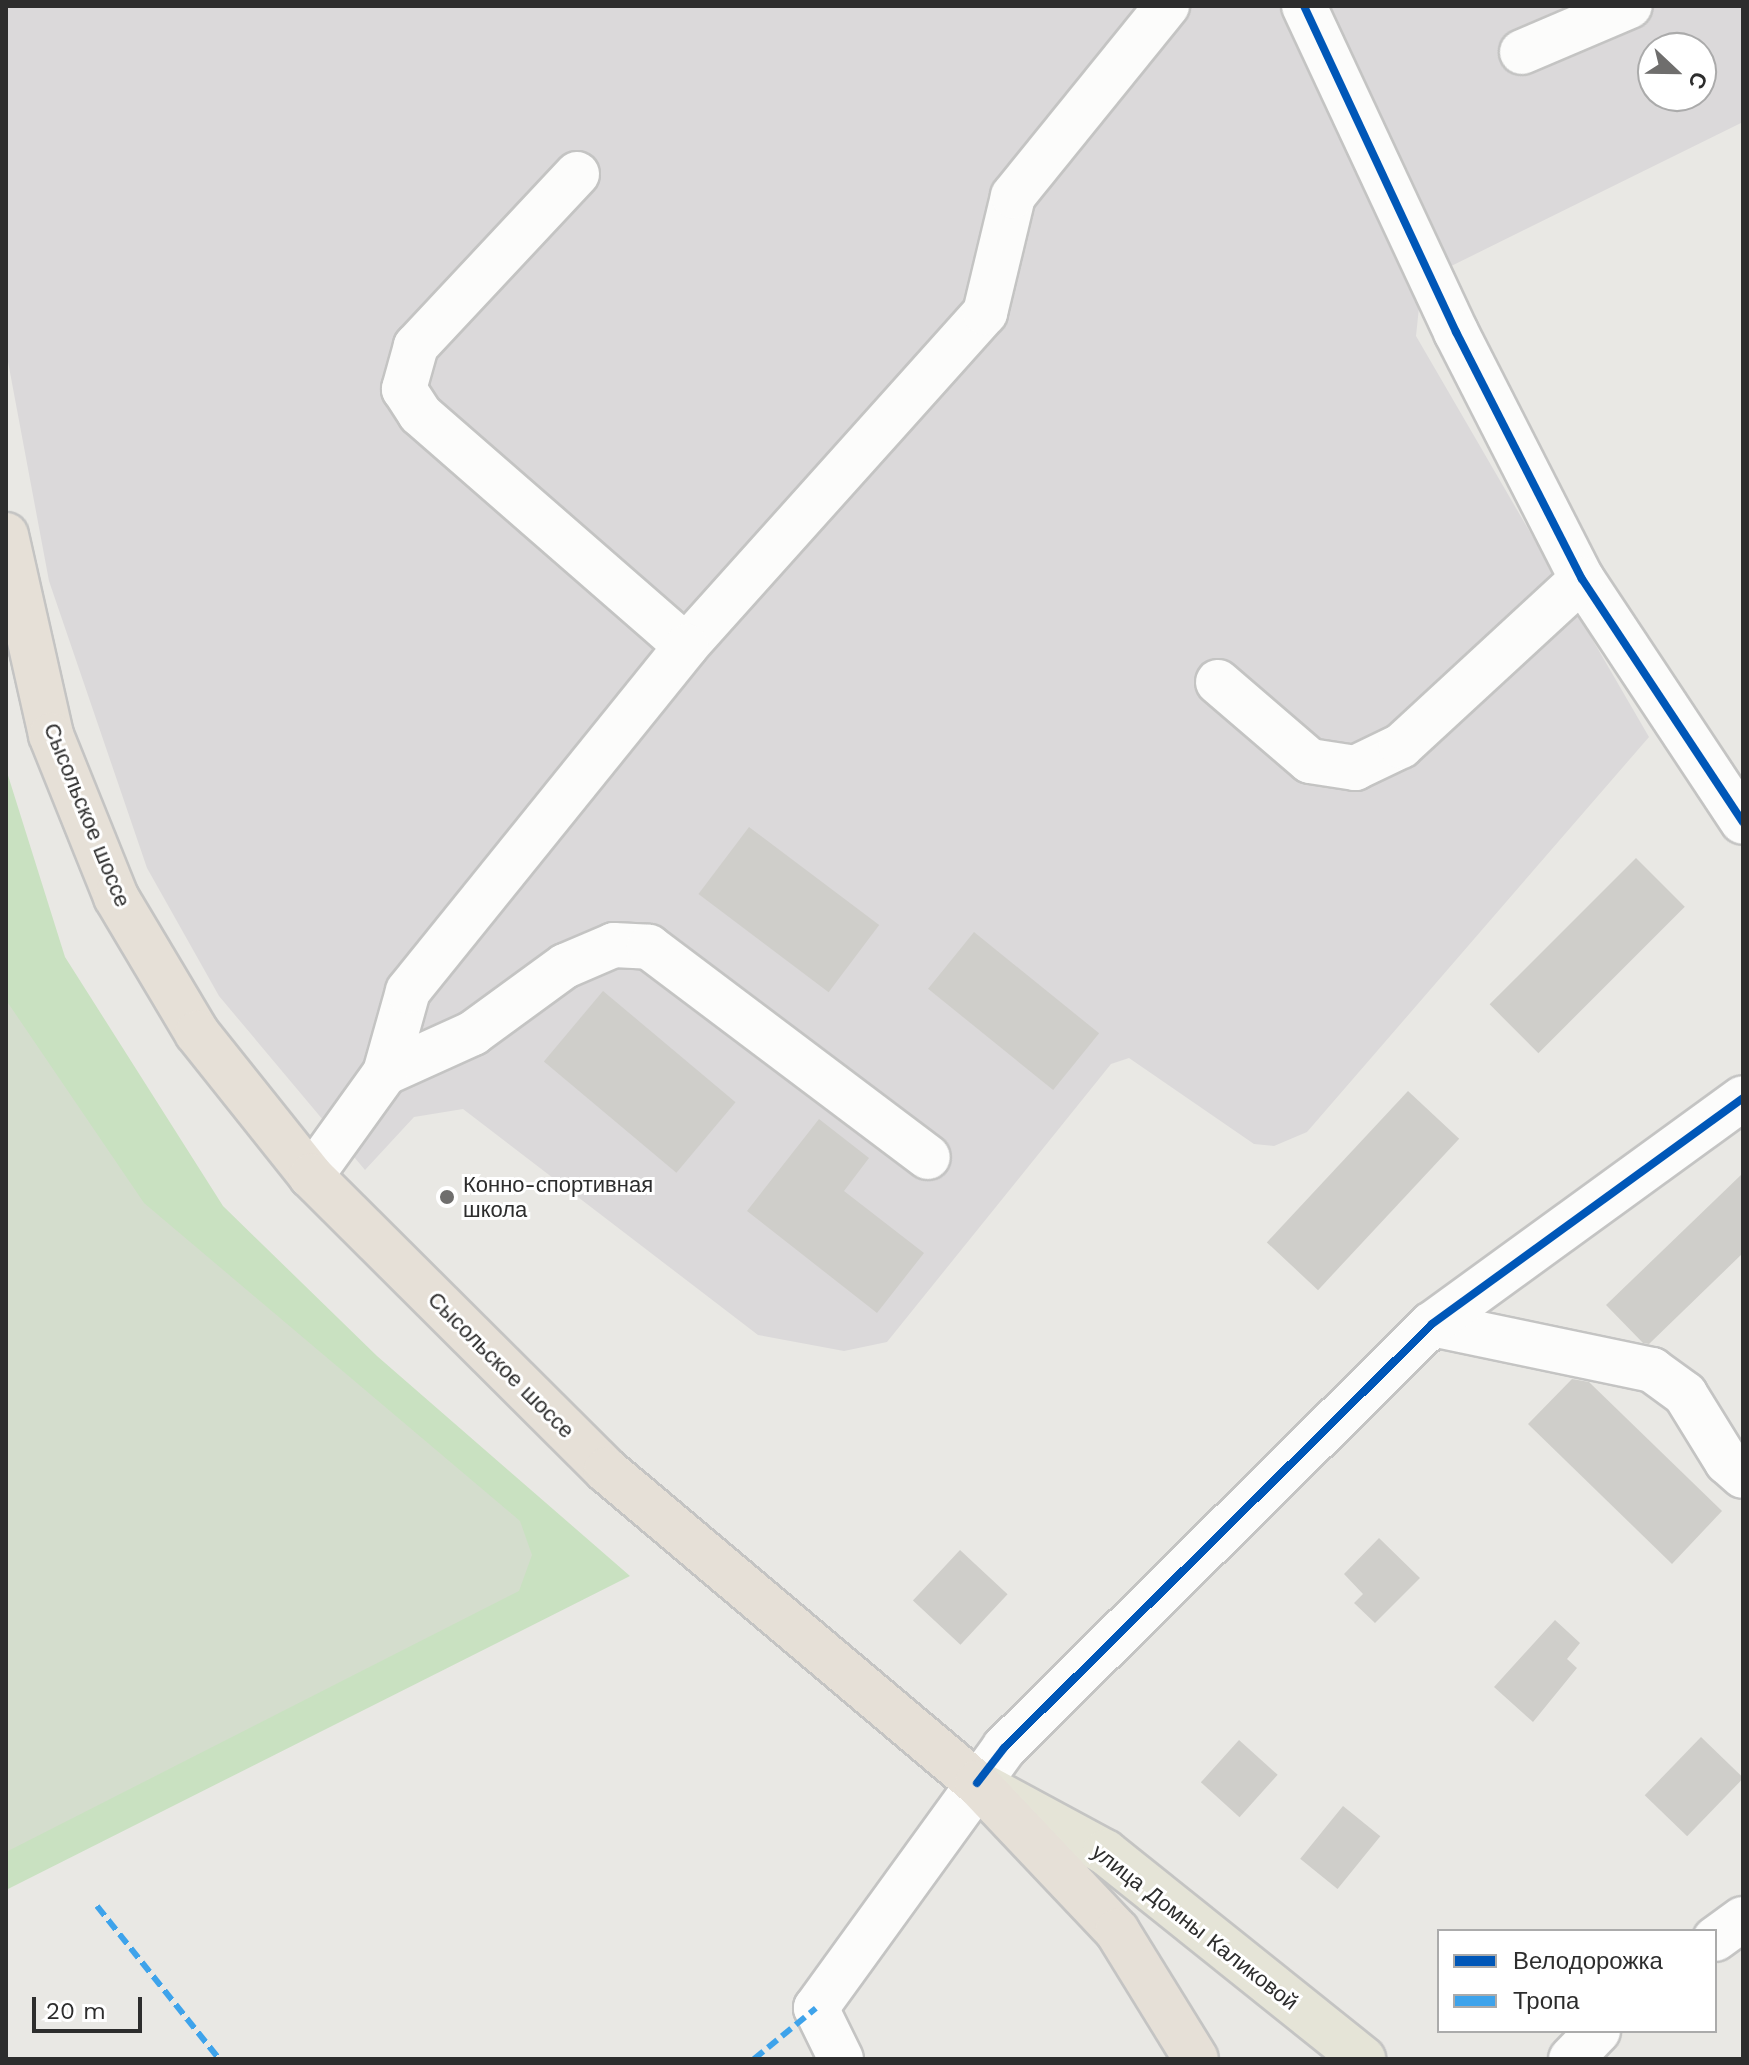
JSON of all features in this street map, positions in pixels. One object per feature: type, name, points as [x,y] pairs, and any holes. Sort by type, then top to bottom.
[{"type":"highway","name":"Сысольское шоссе","points":[[6,535],[51,735],[116,897],[197,1033],[311,1176],[606,1470],[977,1783],[1117,1931],[1196,2059]]},
{"type":"main road","name":"улица Домны Каликовой","points":[[977,1783],[1105,1852],[1363,2059]]},
{"type":"street","points":[[311,1176],[385,1073],[408,991],[686,646],[985,313],[1013,196],[1167,6]]},
{"type":"street","points":[[1304,6],[1456,332],[1582,579],[1743,822]]},
{"type":"street","points":[[1522,52],[1630,6]]},
{"type":"street","points":[[577,174],[416,346],[404,389],[420,414],[686,646]]},
{"type":"street","points":[[1218,682],[1310,761],[1355,768],[1401,746],[1582,579]]},
{"type":"street","points":[[385,1073],[473,1033],[565,966],[614,945],[649,947],[928,1157]]},
{"type":"street","points":[[841,2059],[816,2008],[977,1783],[1026,1726],[1432,1324],[1743,1098]]},
{"type":"street","points":[[1432,1324],[1652,1370],[1685,1394],[1727,1462],[1743,1476]]},
{"type":"street","points":[[1717,1938],[1743,1919]]},
{"type":"street","points":[[1571,2059],[1596,2033]]},
{"type":"shaded area","points":[[6,6],[1743,6],[1743,122],[1435,274],[1420,298],[1416,336],[1649,737],[1307,1132],[1274,1146],[1254,1144],[1129,1058],[1111,1064],[887,1342],[844,1351],[758,1335],[463,1109],[414,1117],[365,1170],[219,996],[147,868],[49,581],[6,351]]},
{"type":"green space","points":[[6,769],[65,957],[223,1206],[377,1356],[630,1576],[6,1890]]},
{"type":"green space","points":[[6,1000],[144,1203],[520,1521],[532,1555],[519,1591],[6,1852]]},
{"type":"building","points":[[749,827],[879,925],[829,992],[698,894]]},
{"type":"building","points":[[1636,858],[1685,907],[1538,1053],[1490,1004]]},
{"type":"building","points":[[974,932],[1099,1033],[1053,1090],[928,989]]},
{"type":"building","points":[[603,991],[736,1102],[676,1173],[544,1061]]},
{"type":"building","points":[[1408,1091],[1459,1139],[1318,1290],[1267,1242]]},
{"type":"building","points":[[819,1119],[869,1158],[844,1191],[924,1253],[877,1313],[747,1211]]},
{"type":"building","points":[[1743,1173],[1743,1253],[1649,1344],[1643,1343],[1606,1305]]},
{"type":"building","points":[[1572,1379],[1589,1382],[1722,1511],[1672,1564],[1528,1424]]},
{"type":"building","points":[[1379,1538],[1420,1578],[1375,1623],[1354,1603],[1363,1594],[1344,1574]]},
{"type":"building","points":[[960,1550],[1008,1594],[960,1645],[913,1600]]},
{"type":"building","points":[[1555,1620],[1580,1643],[1567,1659],[1577,1668],[1533,1722],[1494,1687]]},
{"type":"building","points":[[1701,1737],[1743,1778],[1687,1836],[1645,1795]]},
{"type":"building","points":[[1239,1740],[1278,1775],[1240,1817],[1201,1782]]},
{"type":"building","points":[[1343,1806],[1380,1836],[1338,1889],[1300,1859]]},
{"type":"marked path","points":[[97,1906],[219,2059]]},
{"type":"marked path","points":[[754,2059],[816,2008]]},
{"type":"cycle path","points":[[1304,6],[1456,332],[1582,579],[1743,822]]},
{"type":"cycle path","points":[[977,1783],[1004,1748],[1432,1324],[1743,1098]]},
{"type":"place","name":"Конно-спортивная школа","points":[[447,1197]]}]
